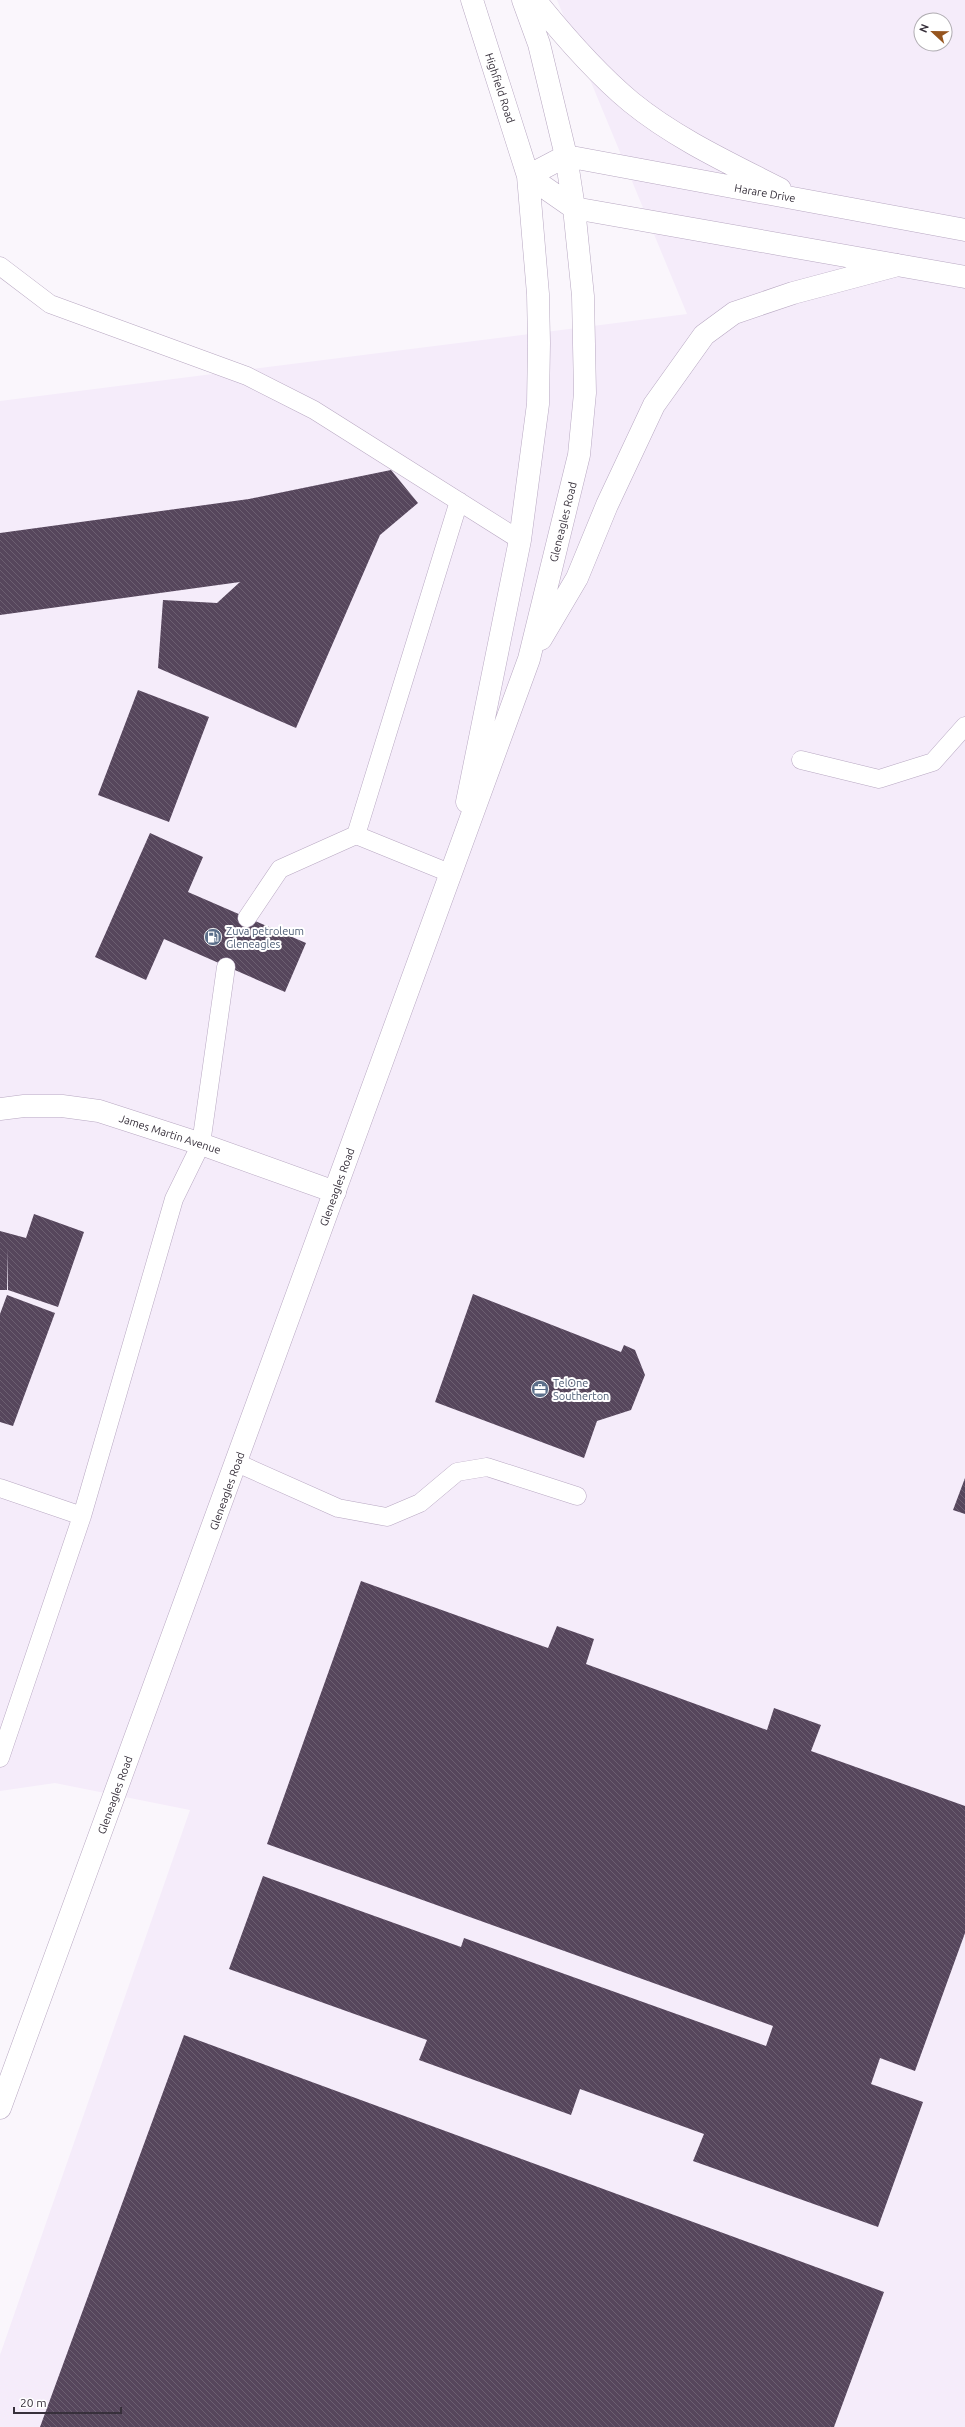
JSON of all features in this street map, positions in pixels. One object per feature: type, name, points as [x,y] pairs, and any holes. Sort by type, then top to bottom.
[{"type":"street","name":"Highfield Road","points":[[472,0],[528,176]]},
{"type":"street","points":[[523,0],[539,44],[566,156],[528,176],[574,208],[965,277]]},
{"type":"street","points":[[535,0],[567,40],[631,102],[694,144],[800,199]]},
{"type":"street","name":"Gleneagles Road","points":[[0,2108],[237,1463],[529,659],[579,455],[584,393],[583,296],[574,208],[566,156]]},
{"type":"street","name":"Harare Drive","points":[[566,156],[965,230]]},
{"type":"street","name":"Gleneagles Road","points":[[452,874],[520,540],[538,404],[538,294],[528,176]]},
{"type":"street","points":[[529,659],[577,578],[607,505],[654,405],[704,335],[734,312],[793,293],[898,265]]},
{"type":"street","name":"James Martin Avenue","points":[[0,1109],[24,1106],[62,1106],[99,1111],[201,1144],[335,1192]]},
{"type":"lane","points":[[0,266],[50,304],[247,376],[314,410],[520,540]]},
{"type":"lane","points":[[356,835],[459,501]]},
{"type":"lane","points":[[801,760],[879,780],[933,762],[965,726]]},
{"type":"lane","points":[[247,918],[280,868],[356,835],[452,874]]},
{"type":"lane","points":[[0,1758],[82,1516],[174,1199],[201,1144],[226,967]]},
{"type":"lane","points":[[237,1463],[338,1508],[387,1517],[420,1503],[456,1472],[486,1467],[577,1496]]},
{"type":"lane","points":[[0,1488],[82,1516]]},
{"type":"shaded area","points":[[557,0],[965,0],[965,2427],[0,2427],[0,2355],[190,1810],[55,1783],[0,1791],[0,401],[687,314]]},
{"type":"building","points":[[391,470],[418,503],[380,535],[296,728],[158,668],[163,600],[217,603],[240,582],[0,615],[0,533],[249,499]]},
{"type":"building","points":[[138,690],[209,717],[169,822],[98,795]]},
{"type":"building","points":[[150,833],[203,857],[188,892],[306,943],[285,992],[164,939],[146,980],[95,957]]},
{"type":"building","points":[[34,1214],[84,1232],[58,1307],[8,1290],[7,1249],[7,1290],[0,1290],[0,1231],[26,1238]]},
{"type":"building","name":"TelOne Southerton","points":[[473,1294],[621,1352],[624,1345],[635,1350],[645,1375],[631,1410],[597,1421],[584,1458],[435,1402]]},
{"type":"building","points":[[7,1295],[55,1313],[13,1426],[0,1422],[0,1314]]},
{"type":"building","points":[[965,1478],[965,1514],[953,1510]]},
{"type":"building","points":[[361,1581],[548,1648],[557,1626],[594,1639],[586,1664],[767,1730],[774,1708],[821,1725],[811,1751],[965,1806],[965,1933],[915,2071],[880,2058],[871,2084],[923,2102],[878,2227],[693,2161],[704,2134],[580,2089],[571,2115],[419,2060],[427,2040],[229,1969],[263,1876],[461,1947],[464,1938],[766,2046],[773,2026],[267,1844]]},
{"type":"building","points":[[184,2035],[884,2292],[834,2427],[40,2427]]},
{"type":"place","name":"Zuva petroleum Gleneagles","points":[[213,937]]},
{"type":"place","name":"TelOne Southerton","points":[[540,1389]]}]
